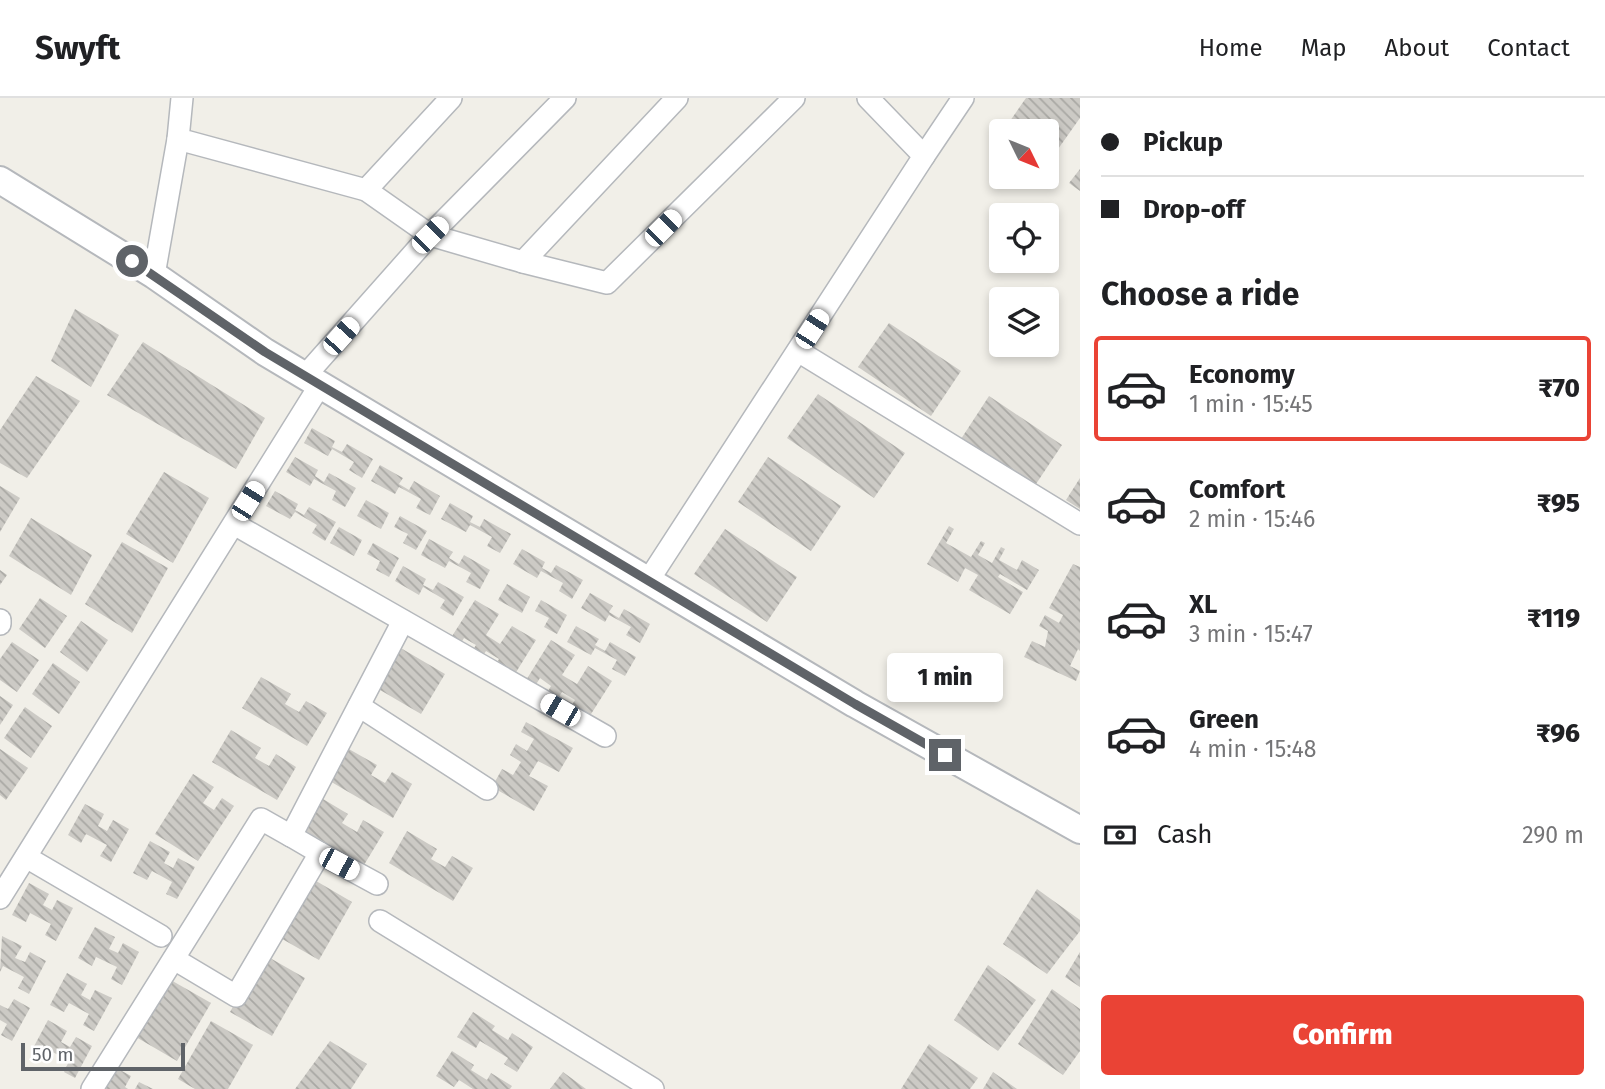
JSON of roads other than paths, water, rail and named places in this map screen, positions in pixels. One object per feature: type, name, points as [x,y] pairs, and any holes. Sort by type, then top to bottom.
[{"type":"street","points":[[154,275],[178,139],[182,98]]},
{"type":"street","points":[[366,190],[452,98]]},
{"type":"street","points":[[0,898],[234,524],[313,381],[430,235],[565,98]]},
{"type":"street","points":[[523,262],[677,98]]},
{"type":"street","points":[[178,139],[366,190],[430,235],[607,283],[794,98]]},
{"type":"street","points":[[867,98],[924,156]]},
{"type":"street","points":[[649,581],[963,98]]},
{"type":"street","points":[[0,180],[154,275],[265,352],[313,381],[855,704],[1080,830]]},
{"type":"street","points":[[798,351],[1080,524]]},
{"type":"street","points":[[234,524],[605,736]]},
{"type":"street","points":[[291,836],[403,621]]},
{"type":"street","points":[[359,706],[487,789]]},
{"type":"street","points":[[92,1089],[261,819],[377,884]]},
{"type":"street","points":[[174,959],[236,996],[320,853]]},
{"type":"street","points":[[26,857],[161,936]]},
{"type":"street","points":[[380,921],[653,1089]]}]
